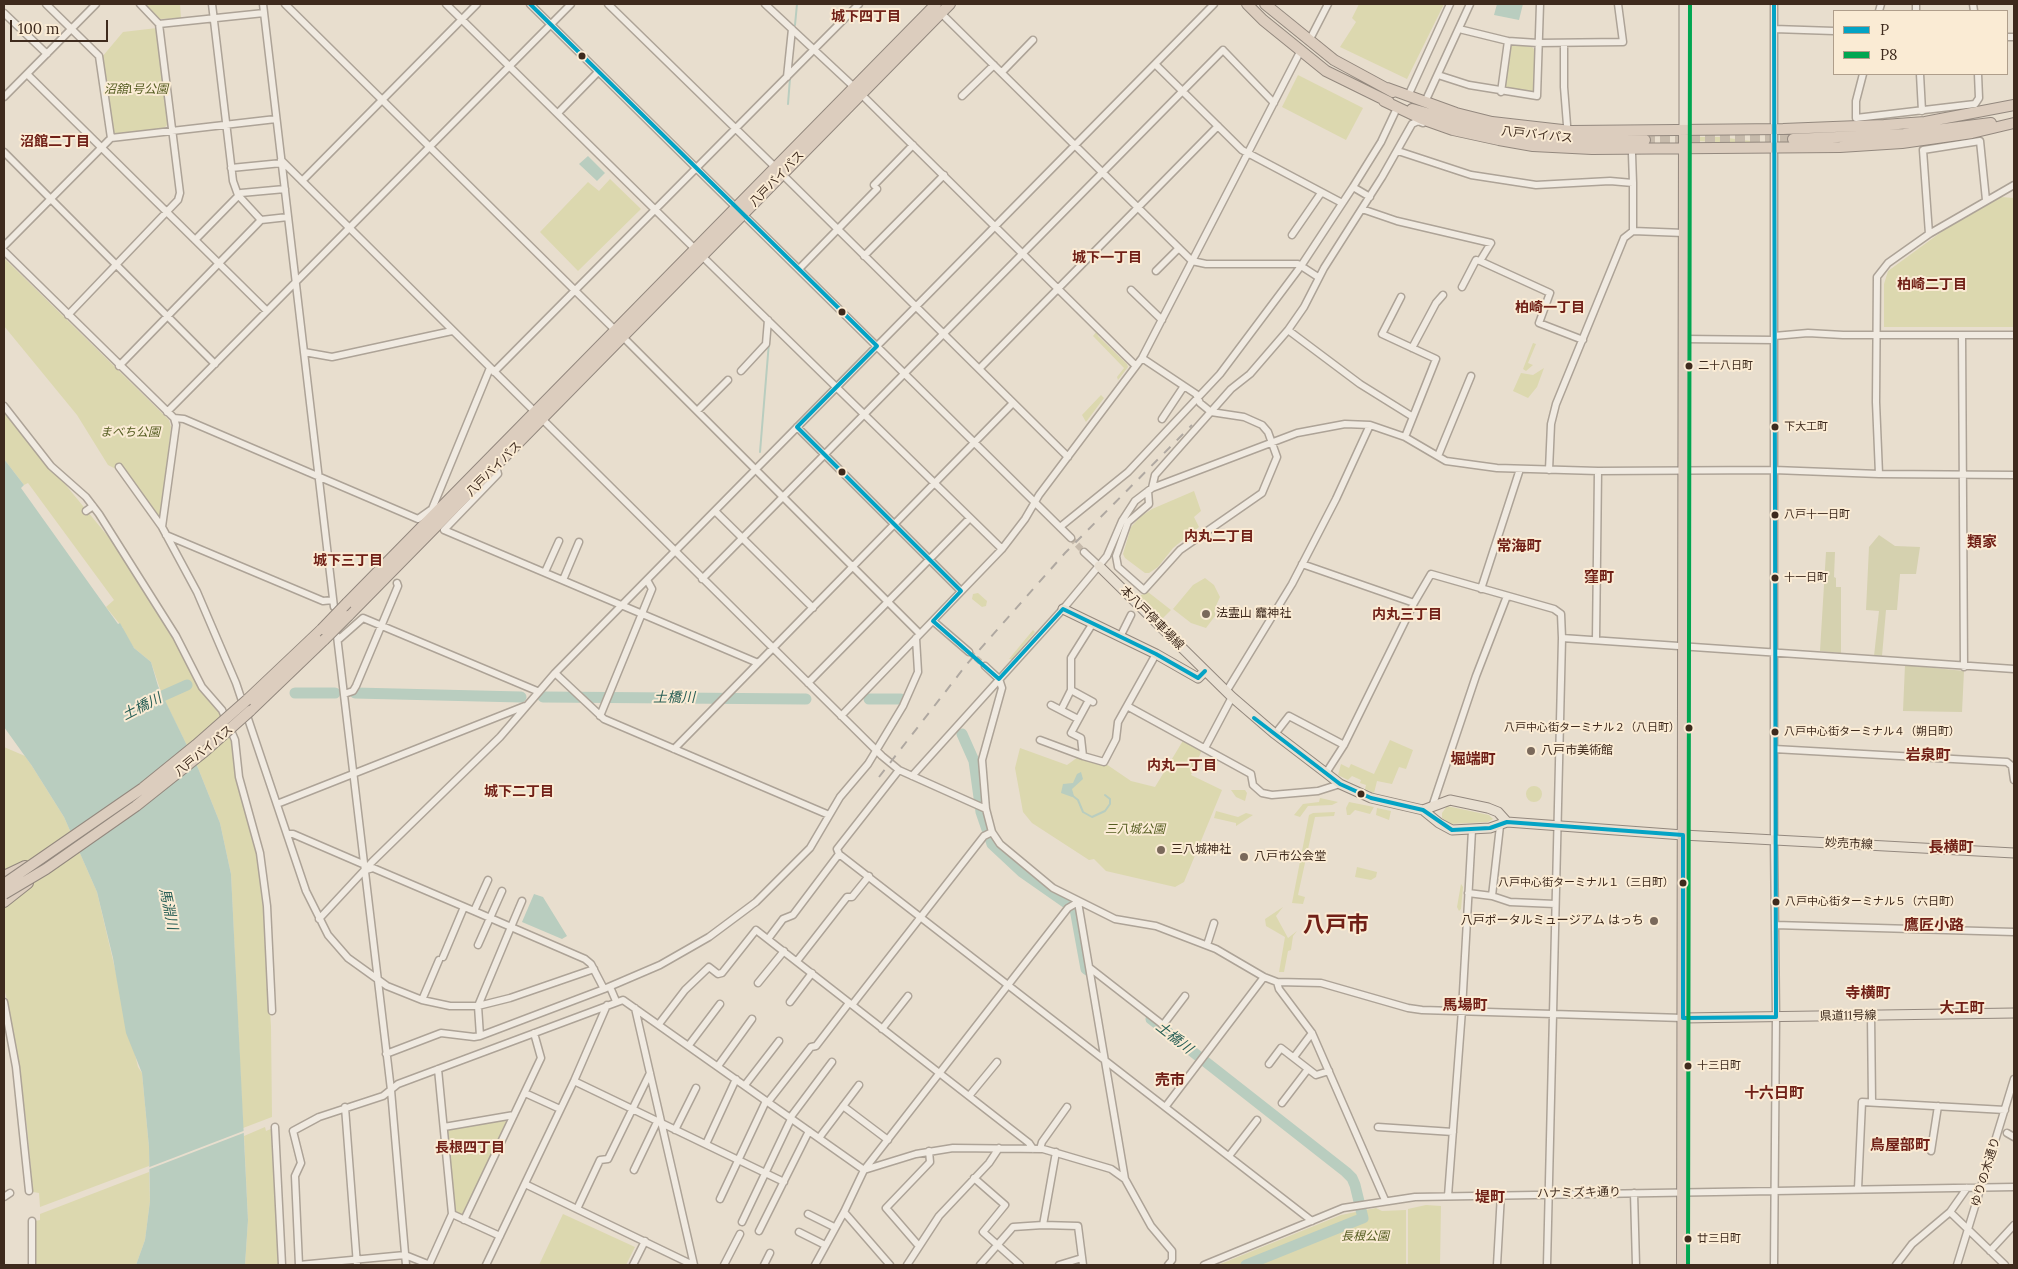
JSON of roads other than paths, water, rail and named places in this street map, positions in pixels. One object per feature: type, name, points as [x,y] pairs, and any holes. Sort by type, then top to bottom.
[{"type":"highway","name":"八戸バイパス","points":[[4,894],[46,869],[136,806],[204,752],[250,711],[324,640],[542,421],[619,334],[857,91],[936,6],[950,4]]},
{"type":"highway","name":"八戸バイパス","points":[[1247,4],[1300,52],[1326,71],[1384,101],[1480,128],[1521,136],[1563,139],[1645,140]]},
{"type":"highway","name":"八戸バイパス","points":[[1265,4],[1334,60],[1387,88],[1430,114]]},
{"type":"highway","points":[[1387,88],[1474,117],[1531,127],[1571,130],[1774,129],[1884,126],[1925,122],[2014,105]]},
{"type":"highway","points":[[1384,101],[1453,130],[1533,146],[1684,149],[1902,143],[1972,133],[2014,121]]},
{"type":"highway","points":[[1946,128],[2014,110]]},
{"type":"highway","points":[[1793,139],[1856,137],[2014,121]]},
{"type":"highway","points":[[1682,1265],[1684,130]]},
{"type":"highway","name":"八戸バイパス","points":[[4,884],[143,788],[247,700],[322,629],[534,413],[619,334]]},
{"type":"highway","points":[[4,876],[54,851]]},
{"type":"highway","points":[[4,902],[46,869]]},
{"type":"main road","points":[[1684,4],[1684,130]]},
{"type":"main road","name":"本八戸停車場線","points":[[1099,566],[1229,694],[1275,734],[1340,784],[1371,798],[1428,808],[1450,800],[1460,801],[1498,812],[1504,824]]},
{"type":"main road","name":"本八戸停車場線","points":[[1063,609],[1156,654],[1198,678],[1205,671]]},
{"type":"main road","name":"本八戸停車場線","points":[[1428,808],[1446,827],[1472,830],[1504,824],[1683,835]]},
{"type":"main road","name":"妙売市線","points":[[1683,835],[2014,853]]},
{"type":"main road","name":"県道11号線","points":[[1682,1018],[2014,1013]]},
{"type":"street","points":[[46,4],[99,56],[111,138]]},
{"type":"street","points":[[4,97],[96,4]]},
{"type":"street","points":[[68,315],[168,213],[178,200],[180,193],[159,24],[140,4]]},
{"type":"street","points":[[212,4],[231,168],[238,195],[261,220]]},
{"type":"street","points":[[263,4],[334,607]]},
{"type":"street","points":[[286,4],[697,411],[887,602],[918,636],[918,672],[903,706],[876,750],[840,797],[810,848],[756,902],[709,937],[660,965],[607,988],[480,1036],[441,1033],[386,1054]]},
{"type":"street","points":[[446,4],[969,519],[1002,549]]},
{"type":"street","points":[[302,182],[477,4]]},
{"type":"street","points":[[530,4],[1071,538]]},
{"type":"street","points":[[167,412],[571,4]]},
{"type":"street","points":[[608,4],[1068,457]]},
{"type":"street","points":[[765,4],[944,175],[1136,366]]},
{"type":"street","points":[[174,418],[184,419],[418,519],[432,508],[492,370],[575,291],[859,4]]},
{"type":"street","points":[[319,919],[365,867],[501,736],[537,691],[622,604],[1214,4]]},
{"type":"street","points":[[1309,41],[1328,4]]},
{"type":"street","points":[[1408,96],[1450,4]]},
{"type":"street","points":[[1425,102],[1470,4]]},
{"type":"street","points":[[1438,75],[1469,85],[1501,92],[1537,96],[1540,4]]},
{"type":"street","points":[[1459,29],[1508,40],[1538,43],[1623,42],[1618,4]]},
{"type":"street","points":[[1774,4],[1774,840],[1776,1017],[1774,1265]]},
{"type":"street","points":[[936,6],[1192,261],[1206,264],[1301,266],[1318,278]]},
{"type":"street","points":[[4,13],[47,54]]},
{"type":"street","points":[[159,24],[264,13]]},
{"type":"street","points":[[787,77],[792,29]]},
{"type":"street","points":[[1774,29],[1833,31]]},
{"type":"street","points":[[1002,72],[1033,40]]},
{"type":"street","points":[[1501,92],[1508,40]]},
{"type":"street","points":[[1564,43],[1564,87],[1567,125]]},
{"type":"street","points":[[702,579],[865,416],[1223,50],[1274,102]]},
{"type":"street","points":[[841,716],[1002,549],[1142,358],[1300,52]]},
{"type":"street","points":[[962,96],[994,64]]},
{"type":"street","points":[[1155,64],[1248,154],[1342,203]]},
{"type":"street","points":[[558,113],[598,72]]},
{"type":"street","points":[[27,74],[267,311]]},
{"type":"street","points":[[1863,75],[1856,100],[1856,118],[1975,104],[1979,98],[1978,75]]},
{"type":"street","points":[[1920,75],[1922,111]]},
{"type":"street","points":[[1060,527],[1128,472],[1198,400],[1244,344],[1301,266],[1353,187],[1381,142],[1397,108]]},
{"type":"street","points":[[4,246],[111,138],[276,119]]},
{"type":"street","points":[[1142,358],[1196,394],[1198,400],[1211,412],[1253,420],[1268,432],[1278,461],[1265,490],[1180,550],[1144,590],[1118,566],[1116,556],[1128,522],[1149,504],[1150,490],[1155,475],[1211,412],[1231,389],[1250,374],[1288,330],[1304,307],[1318,278],[1415,122],[1453,130]]},
{"type":"street","points":[[979,370],[1218,126]]},
{"type":"street","points":[[1929,234],[1923,150],[1980,141],[1986,200]]},
{"type":"street","points":[[799,269],[837,230],[913,145]]},
{"type":"street","points":[[1398,151],[1471,175],[1536,186],[1610,181],[1633,183]]},
{"type":"street","points":[[4,152],[215,364]]},
{"type":"street","points":[[1632,154],[1633,231]]},
{"type":"street","points":[[282,162],[876,750],[899,770],[986,809]]},
{"type":"street","points":[[231,168],[282,162]]},
{"type":"street","points":[[864,256],[944,175]]},
{"type":"street","points":[[1879,474],[1876,402],[1877,277],[1888,263],[1929,234],[2014,185]]},
{"type":"street","points":[[1353,187],[1370,197]]},
{"type":"street","points":[[195,240],[238,195],[285,188]]},
{"type":"street","points":[[1292,235],[1321,193]]},
{"type":"street","points":[[1362,209],[1397,220],[1491,243],[1480,260],[1476,260],[1462,287]]},
{"type":"street","points":[[120,366],[261,220],[288,217]]},
{"type":"street","points":[[1549,470],[1551,424],[1556,404],[1624,238],[1633,231],[1684,233]]},
{"type":"street","points":[[1156,271],[1179,248]]},
{"type":"street","points":[[4,251],[174,418],[176,425],[162,528]]},
{"type":"street","points":[[1480,260],[1550,293],[1539,323],[1583,340]]},
{"type":"street","points":[[1131,290],[1162,320]]},
{"type":"street","points":[[1412,348],[1436,303],[1443,295]]},
{"type":"street","points":[[1401,297],[1382,334],[1436,359],[1405,437]]},
{"type":"street","points":[[741,371],[766,344],[768,320]]},
{"type":"street","points":[[1288,330],[1360,384],[1413,416]]},
{"type":"street","points":[[304,352],[332,357],[452,331]]},
{"type":"street","points":[[1684,339],[1774,338],[1808,333],[2014,335]]},
{"type":"street","points":[[1962,335],[1964,666]]},
{"type":"street","points":[[1438,456],[1471,376]]},
{"type":"street","points":[[697,411],[728,380]]},
{"type":"street","points":[[1162,419],[1184,386]]},
{"type":"street","points":[[674,749],[1013,403]]},
{"type":"street","points":[[4,406],[52,466],[93,506],[176,636],[202,687],[222,710],[235,740],[239,777],[260,853],[266,906],[272,1011]]},
{"type":"street","points":[[912,776],[1063,609],[1099,566],[1112,546],[1127,510],[1150,490],[1272,443],[1314,429],[1345,424],[1370,425],[1405,437],[1446,461],[1520,469],[1598,471],[1774,470],[1879,474],[2014,474]]},
{"type":"street","points":[[1206,748],[1229,694],[1302,564],[1336,499],[1370,425]]},
{"type":"street","points":[[797,427],[961,591]]},
{"type":"street","points":[[496,466],[498,474],[444,530],[758,663]]},
{"type":"street","points":[[119,467],[162,528],[197,592],[236,683],[306,891],[328,935],[348,958],[378,981],[422,1000],[450,1006],[478,1006],[510,998],[594,969]]},
{"type":"street","points":[[1481,589],[1520,469]]},
{"type":"street","points":[[1596,640],[1598,471]]},
{"type":"street","points":[[86,511],[93,506]]},
{"type":"street","points":[[715,510],[812,608]]},
{"type":"street","points":[[808,683],[969,519]]},
{"type":"street","points":[[166,535],[323,601],[333,600]]},
{"type":"street","points":[[545,572],[559,541]]},
{"type":"street","points":[[563,580],[579,542]]},
{"type":"street","points":[[1084,552],[1099,566]]},
{"type":"street","points":[[1302,564],[1414,603]]},
{"type":"street","points":[[1326,773],[1344,745],[1414,603],[1431,574],[1554,609],[1561,614],[1554,1014],[1547,1265]]},
{"type":"street","points":[[600,716],[652,589],[647,580]]},
{"type":"street","points":[[344,694],[353,691],[356,686],[398,586],[397,583]]},
{"type":"street","points":[[1428,808],[1507,596]]},
{"type":"street","points":[[1120,637],[1131,615]]},
{"type":"street","points":[[406,1265],[390,1090],[338,638],[363,618],[537,691]]},
{"type":"street","points":[[933,621],[969,652]]},
{"type":"street","points":[[1060,710],[1071,690],[1071,658],[1094,624]]},
{"type":"street","points":[[1562,638],[2014,670]]},
{"type":"street","points":[[1040,740],[1104,762],[1116,738],[1118,722],[1156,654]]},
{"type":"street","points":[[985,666],[999,678],[1002,688],[982,760],[986,809],[992,832],[1000,844],[1035,874],[1053,888],[1078,902],[1115,919],[1156,926],[1207,945],[1264,978],[1277,982],[1322,983],[1408,1008],[1682,1018]]},
{"type":"street","points":[[555,673],[600,716],[829,815]]},
{"type":"street","points":[[1071,690],[1091,701],[1071,733],[1081,738],[1083,756]]},
{"type":"street","points":[[277,804],[526,706]]},
{"type":"street","points":[[1051,706],[1078,719]]},
{"type":"street","points":[[1127,706],[1251,774],[1253,785],[1262,793],[1272,795],[1318,791],[1340,784]]},
{"type":"street","points":[[1275,734],[1289,716],[1344,745]]},
{"type":"street","points":[[1774,749],[2007,762],[2012,766],[2014,780]]},
{"type":"street","points":[[899,770],[837,849],[839,854],[922,916],[1312,1222]]},
{"type":"street","points":[[1492,896],[1504,824]]},
{"type":"street","points":[[1448,1196],[1462,1010],[1472,830]]},
{"type":"street","points":[[720,1199],[767,1102],[922,916],[984,836],[992,832]]},
{"type":"street","points":[[288,834],[292,834],[365,867],[372,868],[585,959],[616,1001]]},
{"type":"street","points":[[768,939],[783,919],[793,915],[839,854]]},
{"type":"street","points":[[797,962],[847,897],[852,897],[869,876]]},
{"type":"street","points":[[474,911],[488,880]]},
{"type":"street","points":[[478,945],[502,891]]},
{"type":"street","points":[[1468,893],[1492,896],[1510,902],[1555,904]]},
{"type":"street","points":[[480,1036],[478,1006],[522,901]]},
{"type":"street","points":[[1078,902],[1107,1062],[1125,1179],[1151,1226],[1172,1251],[1172,1260],[1168,1265]]},
{"type":"street","points":[[815,1265],[864,1170],[1068,908],[1078,902]]},
{"type":"street","points":[[422,1000],[464,907]]},
{"type":"street","points":[[1207,945],[1214,923]]},
{"type":"street","points":[[1775,925],[2014,932]]},
{"type":"street","points":[[659,1024],[685,990],[709,968],[718,974],[722,973],[756,930],[1036,1149]]},
{"type":"street","points":[[758,984],[784,951]]},
{"type":"street","points":[[1090,968],[1163,1025],[1185,996]]},
{"type":"street","points":[[790,1002],[812,973]]},
{"type":"street","points":[[1166,1106],[1264,978]]},
{"type":"street","points":[[1277,982],[1279,988],[1312,1033],[1385,1200]]},
{"type":"street","points":[[882,1029],[908,996]]},
{"type":"street","points":[[438,1069],[452,1214],[429,1265],[405,1255],[357,1262],[299,1265],[295,1176],[301,1163],[293,1131],[319,1117],[383,1096],[398,1084],[616,1001],[623,1000],[659,1024],[864,1170]]},
{"type":"street","points":[[4,1002],[16,1067],[29,1191]]},
{"type":"street","points":[[486,1265],[574,1081],[607,1004]]},
{"type":"street","points":[[689,1045],[720,1004]]},
{"type":"street","points":[[635,1008],[694,1265]]},
{"type":"street","points":[[1871,1015],[1872,1102]]},
{"type":"street","points":[[718,1066],[752,1020]]},
{"type":"street","points":[[464,1220],[541,1058],[534,1033]]},
{"type":"street","points":[[1294,1057],[1312,1033]]},
{"type":"street","points":[[745,1085],[779,1041]]},
{"type":"street","points":[[1268,1064],[1281,1048],[1316,1075],[1329,1071]]},
{"type":"street","points":[[742,1222],[791,1118],[832,1062]]},
{"type":"street","points":[[969,1096],[997,1062]]},
{"type":"street","points":[[1282,1103],[1308,1069]]},
{"type":"street","points":[[577,1209],[600,1160],[608,1159],[650,1072]]},
{"type":"street","points":[[706,1144],[736,1079]]},
{"type":"street","name":"ゆりの木通り","points":[[1957,1265],[2014,1079]]},
{"type":"street","points":[[574,1081],[784,1182]]},
{"type":"street","points":[[819,1138],[859,1085]]},
{"type":"street","points":[[675,1130],[696,1088]]},
{"type":"street","points":[[524,1093],[560,1109]]},
{"type":"street","points":[[1858,1189],[1862,1102],[2005,1110]]},
{"type":"street","points":[[843,1106],[888,1140]]},
{"type":"street","points":[[1931,1151],[1938,1106]]},
{"type":"street","points":[[345,1107],[357,1262]]},
{"type":"street","points":[[1036,1149],[1067,1108]]},
{"type":"street","points":[[444,1127],[514,1115]]},
{"type":"street","points":[[1229,1156],[1257,1120]]},
{"type":"street","points":[[634,1170],[660,1123]]},
{"type":"street","points":[[275,1127],[282,1265]]},
{"type":"street","points":[[1378,1127],[1453,1132]]},
{"type":"street","points":[[759,1231],[809,1131]]},
{"type":"street","points":[[2007,1133],[2014,1137]]},
{"type":"street","points":[[864,1170],[929,1151],[953,1148],[1036,1149],[1056,1152],[1111,1169],[1125,1179]]},
{"type":"street","points":[[907,1265],[918,1245],[939,1216],[999,1148]]},
{"type":"street","points":[[918,1245],[886,1208],[930,1162],[929,1151]]},
{"type":"street","points":[[1043,1226],[1056,1152]]},
{"type":"street","points":[[974,1178],[1006,1205],[983,1232],[1020,1265]]},
{"type":"street","points":[[525,1184],[694,1265]]},
{"type":"street","name":"ハナミズキ通り","points":[[1204,1265],[1344,1208],[1385,1200],[1501,1194],[1774,1189],[1982,1188],[2014,1186]]},
{"type":"street","points":[[1896,1265],[1912,1244],[1950,1212],[1967,1188]]},
{"type":"street","points":[[4,1197],[10,1193]]},
{"type":"street","points":[[1634,1193],[1636,1265]]},
{"type":"street","points":[[1497,1265],[1501,1194]]},
{"type":"street","points":[[844,1212],[890,1265]]},
{"type":"street","points":[[1950,1212],[2005,1265]]},
{"type":"street","points":[[452,1214],[500,1236]]},
{"type":"street","points":[[808,1214],[834,1227]]},
{"type":"street","points":[[32,1222],[32,1265]]},
{"type":"street","points":[[1990,1251],[2014,1225]]},
{"type":"street","points":[[980,1265],[1013,1227],[1078,1226],[1082,1262],[1060,1265]]},
{"type":"street","points":[[800,1232],[825,1245]]},
{"type":"street","points":[[724,1265],[740,1234]]},
{"type":"street","points":[[633,1265],[645,1241]]},
{"type":"street","points":[[764,1265],[770,1253]]},
{"type":"water","points":[[1497,4],[1523,4],[1519,20],[1494,15]]},
{"type":"water","points":[[588,156],[605,173],[597,181],[579,164]]},
{"type":"water","name":"馬淵川","points":[[4,459],[24,485],[21,488],[118,624],[120,623],[134,648],[151,662],[158,686],[198,768],[220,823],[231,874],[248,1220],[245,1265],[136,1265],[145,1240],[150,1201],[149,1147],[142,1073],[126,1033],[113,958],[97,892],[64,817],[32,766],[4,727]]},
{"type":"water","points":[[1081,772],[1083,779],[1072,789],[1074,796],[1061,793],[1063,784],[1073,783],[1077,774]]},
{"type":"water","points":[[534,894],[543,897],[567,936],[562,939],[522,922]]},
{"type":"waterway","points":[[795,25],[797,4]]},
{"type":"waterway","points":[[788,104],[790,78]]},
{"type":"waterway","points":[[760,452],[770,330]]},
{"type":"waterway","name":"土橋川","points":[[149,702],[187,685]]},
{"type":"waterway","name":"土橋川","points":[[295,693],[335,693]]},
{"type":"waterway","name":"土橋川","points":[[355,693],[521,697]]},
{"type":"waterway","name":"土橋川","points":[[543,697],[806,699]]},
{"type":"waterway","name":"土橋川","points":[[869,699],[901,699]]},
{"type":"waterway","name":"土橋川","points":[[962,734],[974,761],[981,812],[992,844],[1022,872],[1075,909],[1086,969],[1089,971]]},
{"type":"waterway","points":[[1073,796],[1078,800],[1083,812],[1092,817],[1105,811],[1110,804],[1110,799],[1105,795]]},
{"type":"waterway","name":"土橋川","points":[[1151,1019],[1346,1172],[1352,1178],[1355,1185],[1363,1218],[1246,1265]]},
{"type":"tunnel","points":[[1645,140],[1793,139]]},
{"type":"tunnel","points":[[1071,538],[1084,552]]},
{"type":"tunnel","points":[[969,652],[985,666]]},
{"type":"railway","points":[[879,777],[967,664],[1065,553],[1192,425]]},
{"type":"place","name":"二十八日町","points":[[1689,366]]},
{"type":"place","name":"下大工町","points":[[1775,427]]},
{"type":"place","name":"八戸十一日町","points":[[1775,515]]},
{"type":"place","name":"十一日町","points":[[1775,578]]},
{"type":"place","name":"法霊山 龗神社","points":[[1206,614]]},
{"type":"place","name":"八戸中心街ターミナル２（八日町）","points":[[1689,728]]},
{"type":"place","name":"八戸中心街ターミナル４（朔日町）","points":[[1775,732]]},
{"type":"place","name":"八戸市美術館","points":[[1531,751]]},
{"type":"place","name":"三八城神社","points":[[1161,850]]},
{"type":"place","name":"八戸市公会堂","points":[[1244,857]]},
{"type":"place","name":"八戸中心街ターミナル１（三日町）","points":[[1683,883]]},
{"type":"place","name":"八戸中心街ターミナル５（六日町）","points":[[1776,902]]},
{"type":"place","name":"八戸ポータルミュージアム はっち","points":[[1654,921]]},
{"type":"place","name":"十三日町","points":[[1688,1066]]},
{"type":"place","name":"廿三日町","points":[[1688,1239]]},
{"type":"district","name":"城下四丁目","points":[[866,17]]},
{"type":"district","name":"沼館二丁目","points":[[55,142]]},
{"type":"district","name":"城下一丁目","points":[[1107,258]]},
{"type":"district","name":"柏崎二丁目","points":[[1932,285]]},
{"type":"district","name":"柏崎一丁目","points":[[1550,308]]},
{"type":"district","name":"内丸二丁目","points":[[1219,537]]},
{"type":"district","name":"類家","points":[[1982,543]]},
{"type":"district","name":"常海町","points":[[1519,547]]},
{"type":"district","name":"城下三丁目","points":[[348,561]]},
{"type":"district","name":"窪町","points":[[1599,578]]},
{"type":"district","name":"内丸三丁目","points":[[1407,615]]},
{"type":"district","name":"岩泉町","points":[[1928,756]]},
{"type":"district","name":"堀端町","points":[[1473,760]]},
{"type":"district","name":"内丸一丁目","points":[[1182,766]]},
{"type":"district","name":"城下二丁目","points":[[519,792]]},
{"type":"district","name":"長横町","points":[[1951,848]]},
{"type":"district","name":"八戸市","points":[[1336,926]]},
{"type":"district","name":"鷹匠小路","points":[[1934,926]]},
{"type":"district","name":"寺横町","points":[[1868,994]]},
{"type":"district","name":"馬場町","points":[[1465,1006]]},
{"type":"district","name":"大工町","points":[[1962,1009]]},
{"type":"district","name":"売市","points":[[1170,1081]]},
{"type":"district","name":"十六日町","points":[[1774,1094]]},
{"type":"district","name":"鳥屋部町","points":[[1900,1146]]},
{"type":"district","name":"長根四丁目","points":[[470,1148]]},
{"type":"district","name":"堤町","points":[[1490,1198]]},
{"type":"park label","name":"沼舘1号公園","points":[[136,90]]},
{"type":"park label","name":"まべち公園","points":[[130,433]]},
{"type":"park label","name":"三八城公園","points":[[1135,830]]},
{"type":"park label","name":"長根公園","points":[[1365,1237]]}]
